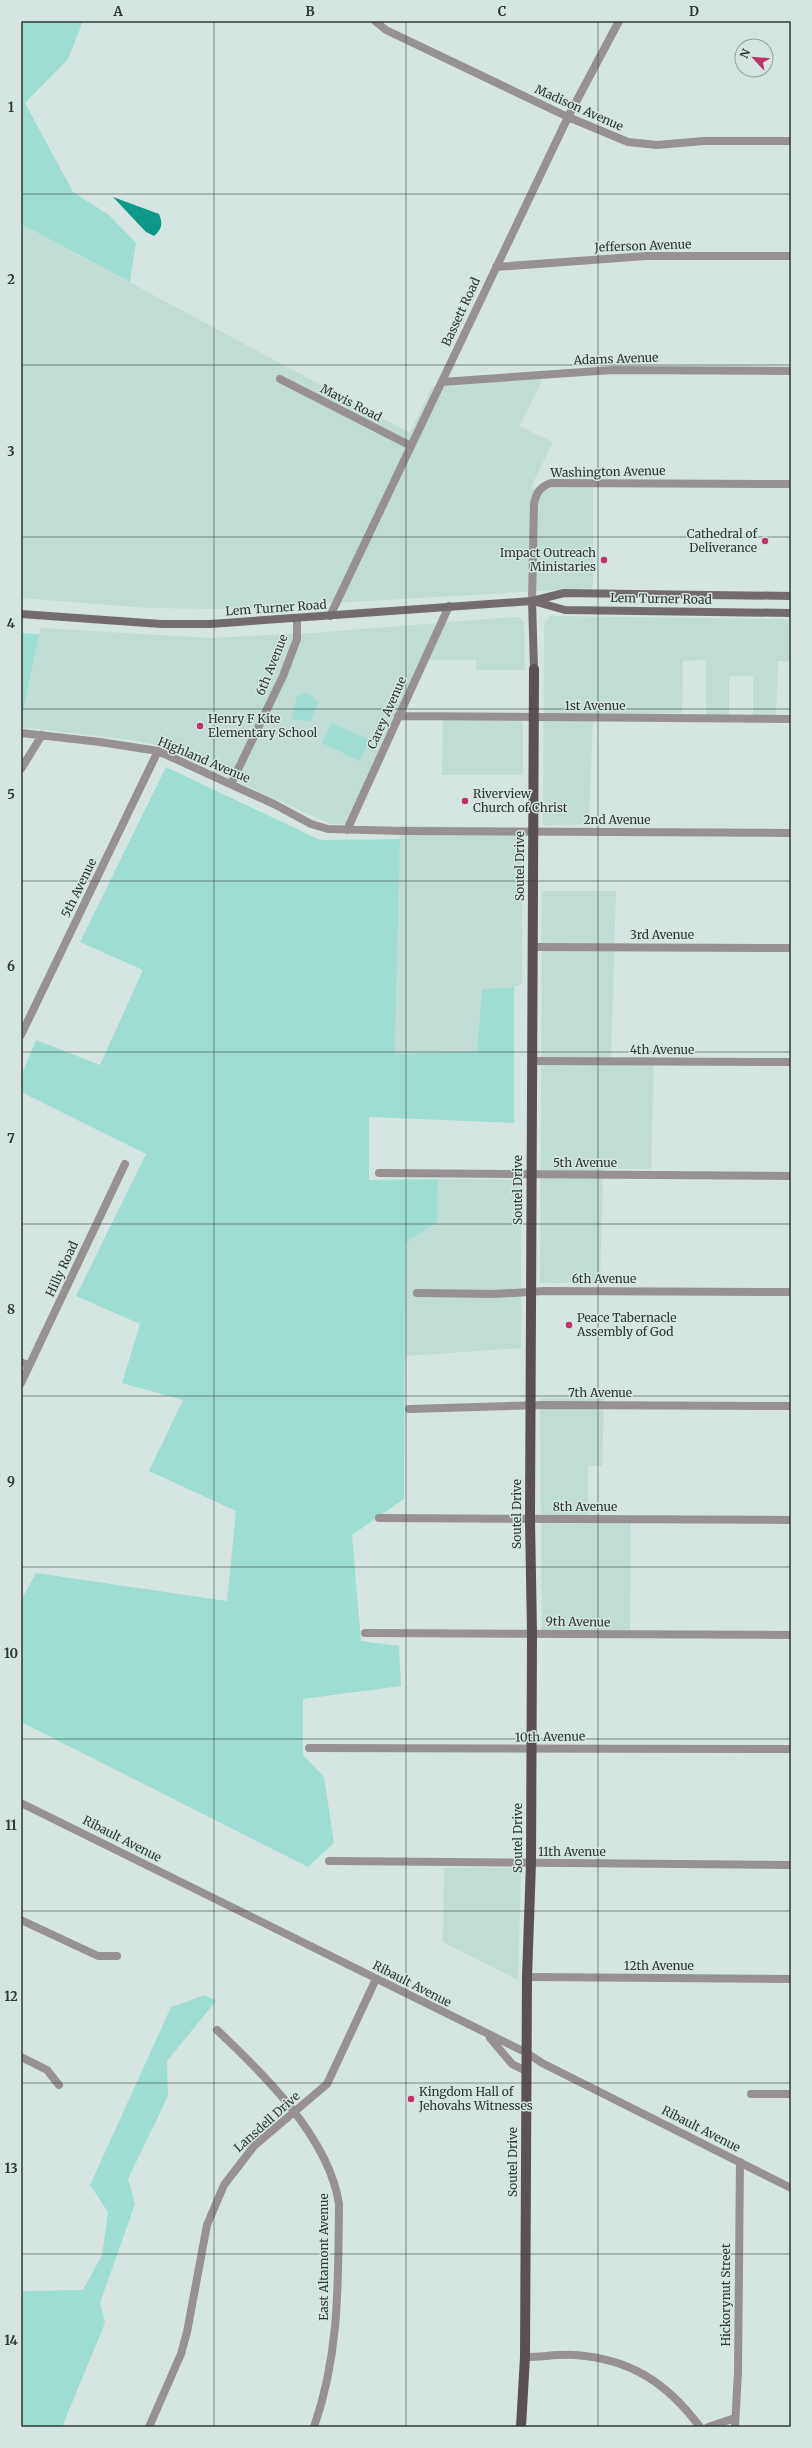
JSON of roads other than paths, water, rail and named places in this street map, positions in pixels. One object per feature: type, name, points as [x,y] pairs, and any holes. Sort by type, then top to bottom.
[{"type":"main road","name":"Lem Turner Road","points":[[21,614],[161,624],[297,619],[448,606],[532,601],[564,593],[791,596]]},
{"type":"main road","name":"Lem Turner Road","points":[[532,601],[565,610],[791,613]]},
{"type":"main road","name":"Soutel Drive","points":[[521,2427],[526,2357],[526,2071],[532,1749],[530,1406],[534,669],[532,601]]},
{"type":"street","name":"Madison Avenue","points":[[375,21],[386,30],[615,139],[644,145],[704,141],[791,141]]},
{"type":"street","name":"Bassett Road","points":[[330,616],[568,117],[618,21]]},
{"type":"street","name":"Jefferson Avenue","points":[[496,267],[646,256],[791,256]]},
{"type":"street","name":"Adams Avenue","points":[[442,382],[612,370],[791,370]]},
{"type":"street","name":"Mavis Road","points":[[280,379],[411,446]]},
{"type":"street","name":"Washington Avenue","points":[[532,601],[534,504],[536,496],[544,485],[791,484]]},
{"type":"street","name":"Carey Avenue","points":[[347,830],[448,606]]},
{"type":"street","name":"6th Avenue","points":[[231,784],[283,676],[297,639],[297,619]]},
{"type":"street","name":"1st Avenue","points":[[398,716],[791,719]]},
{"type":"street","name":"Highland Avenue","points":[[21,733],[158,751],[231,784],[311,824],[328,829],[347,830]]},
{"type":"street","points":[[21,769],[42,735]]},
{"type":"street","name":"5th Avenue","points":[[21,1035],[158,751]]},
{"type":"street","name":"2nd Avenue","points":[[347,830],[791,833]]},
{"type":"street","name":"3rd Avenue","points":[[533,947],[791,948]]},
{"type":"street","name":"4th Avenue","points":[[532,1061],[791,1062]]},
{"type":"street","name":"Hilly Road","points":[[21,1383],[125,1164]]},
{"type":"street","name":"5th Avenue","points":[[379,1173],[791,1176]]},
{"type":"street","name":"6th Avenue","points":[[417,1293],[495,1294],[531,1291],[791,1292]]},
{"type":"street","points":[[21,1362],[29,1366]]},
{"type":"street","name":"7th Avenue","points":[[409,1409],[530,1406],[791,1406]]},
{"type":"street","name":"8th Avenue","points":[[379,1518],[530,1520],[791,1520]]},
{"type":"street","name":"9th Avenue","points":[[365,1633],[791,1635]]},
{"type":"street","name":"10th Avenue","points":[[309,1748],[791,1749]]},
{"type":"street","name":"Ribault Avenue","points":[[21,1803],[487,2035],[527,2053],[542,2063],[791,2188]]},
{"type":"street","name":"11th Avenue","points":[[329,1861],[791,1865]]},
{"type":"street","points":[[21,1920],[98,1956],[117,1956]]},
{"type":"street","name":"12th Avenue","points":[[527,1977],[791,1979]]},
{"type":"street","name":"Lansdell Drive","points":[[149,2427],[181,2354],[187,2332],[204,2239],[213,2209],[236,2167],[254,2146],[327,2084],[376,1979]]},
{"type":"street","name":"East Altamont Avenue","points":[[217,2030],[245,2056],[294,2113],[324,2156],[334,2181],[338,2204],[338,2308],[330,2373],[314,2427]]},
{"type":"street","points":[[487,2035],[512,2064],[526,2071]]},
{"type":"street","points":[[21,2057],[47,2070],[59,2085]]},
{"type":"street","points":[[751,2094],[791,2094]]},
{"type":"street","name":"Hickorynut Street","points":[[735,2427],[740,2162]]},
{"type":"street","points":[[526,2357],[573,2355],[621,2364],[646,2374],[665,2387],[682,2403],[700,2427]]},
{"type":"street","points":[[708,2427],[735,2418]]},
{"type":"place","name":"Cathedral of Deliverance","points":[[765,541]]},
{"type":"place","name":"Impact Outreach Ministaries","points":[[604,560]]},
{"type":"place","name":"Henry F Kite Elementary School","points":[[200,726]]},
{"type":"place","name":"Riverview Church of Christ","points":[[465,801]]},
{"type":"place","name":"Peace Tabernacle Assembly of God","points":[[569,1325]]},
{"type":"place","name":"Kingdom Hall of Jehovahs Witnesses","points":[[411,2099]]}]
